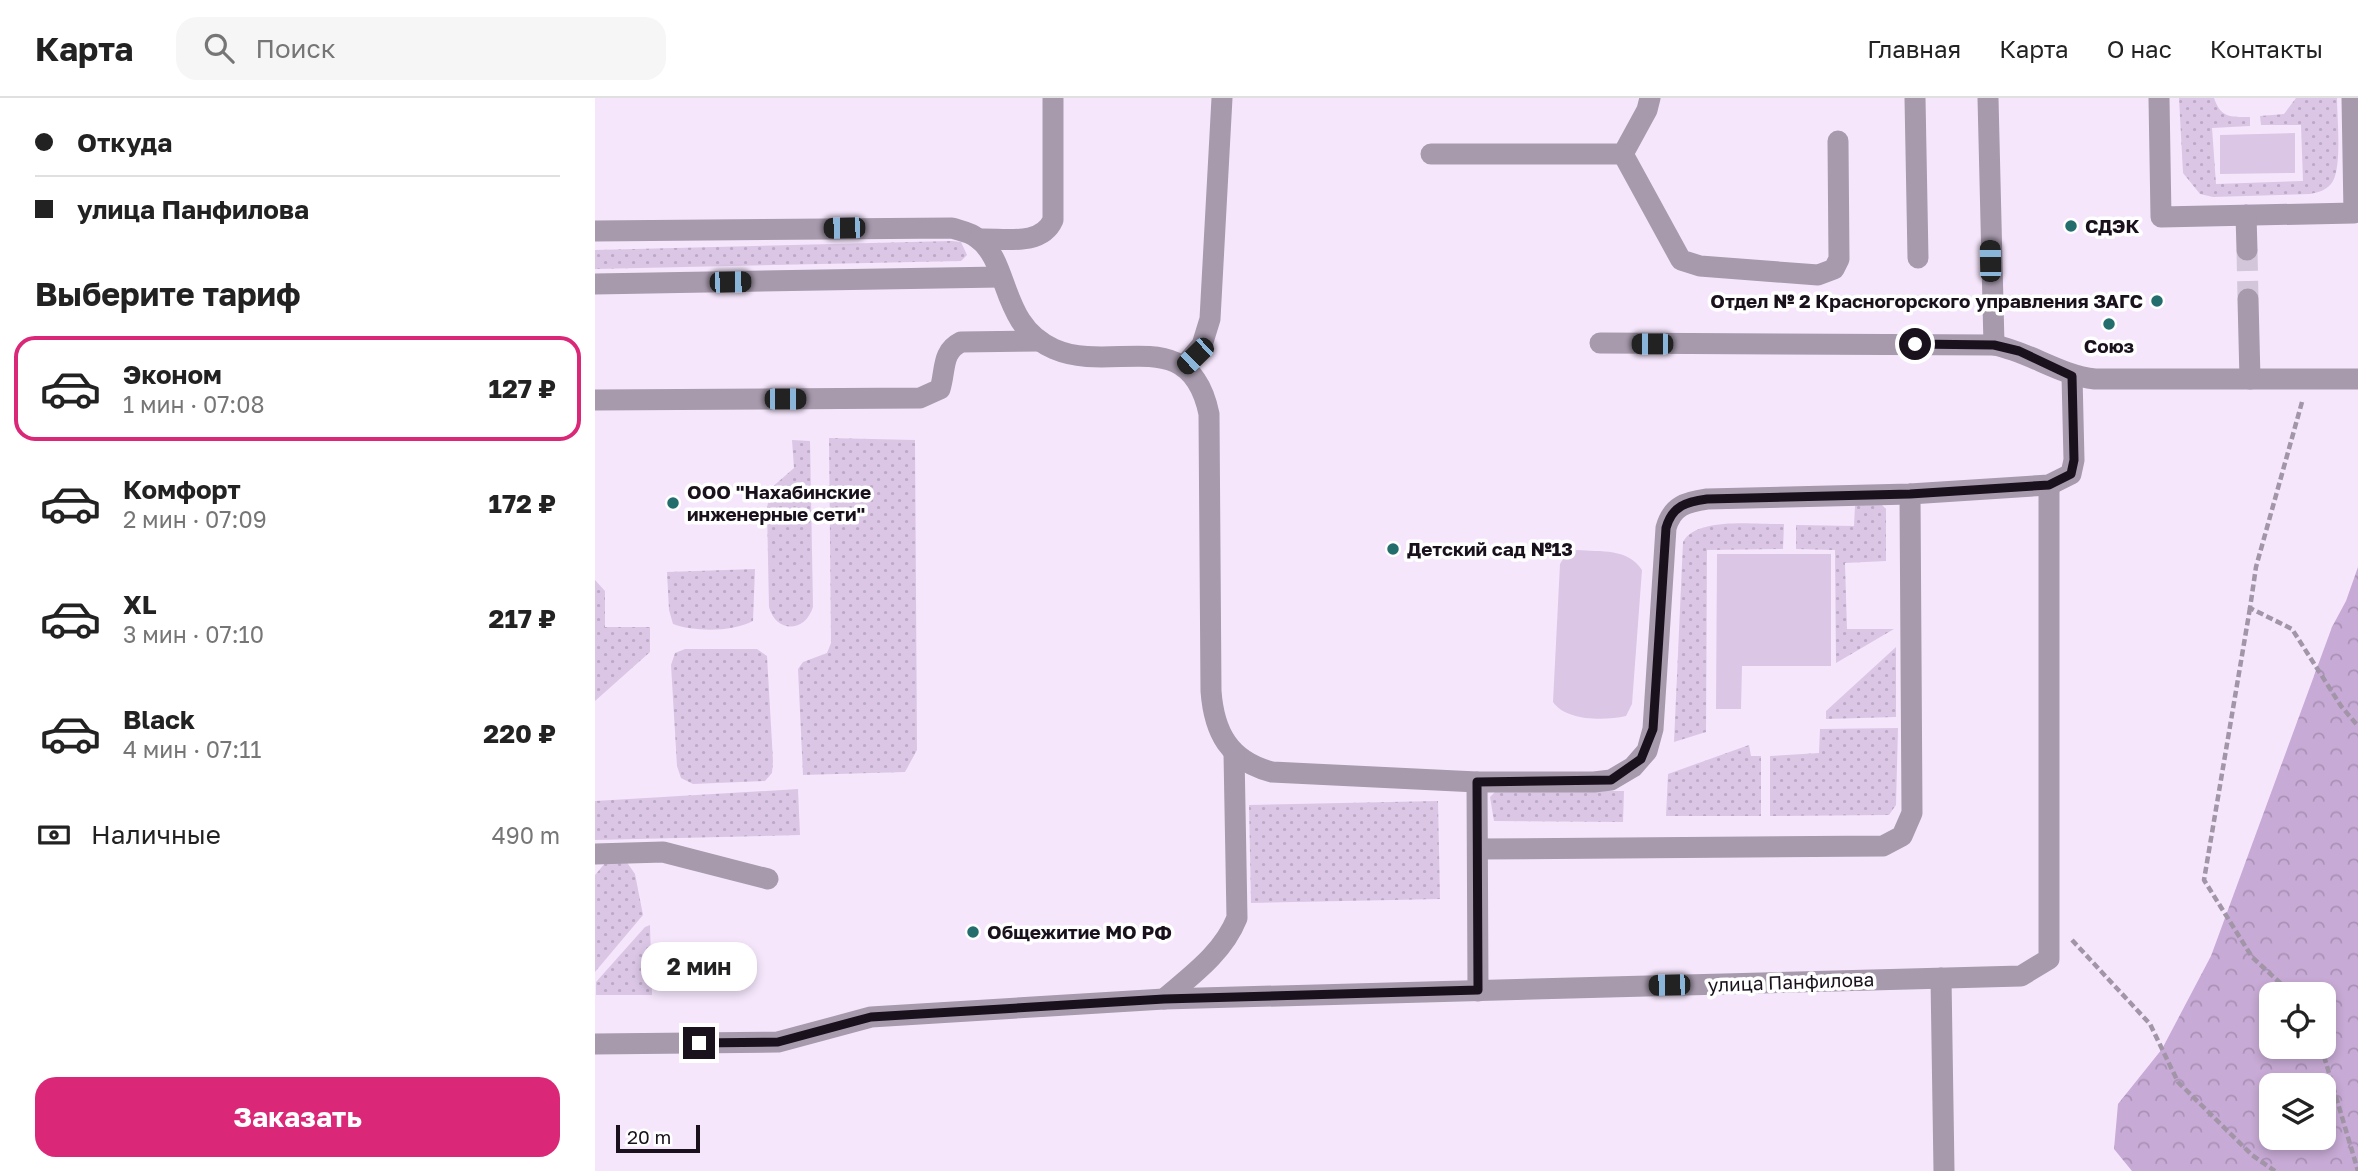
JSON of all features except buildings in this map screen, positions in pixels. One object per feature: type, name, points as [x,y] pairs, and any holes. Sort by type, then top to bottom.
[{"type":"street","points":[[595,232],[927,227],[952,228],[979,239],[1034,238],[1049,230],[1053,220],[1053,98]]},
{"type":"street","points":[[1184,366],[1202,345],[1210,319],[1222,98]]},
{"type":"street","points":[[1623,154],[1647,110],[1650,98]]},
{"type":"street","points":[[1915,98],[1918,257]]},
{"type":"street","points":[[1988,98],[1994,345]]},
{"type":"street","points":[[2159,98],[2161,217],[2354,213],[2352,98]]},
{"type":"street","points":[[1623,154],[1681,260],[1700,266],[1818,275],[1834,269],[1839,259],[1837,141]]},
{"type":"street","points":[[1431,154],[1623,154]]},
{"type":"street","points":[[2246,215],[2247,250]]},
{"type":"street","points":[[979,239],[989,251],[1026,329],[1039,341],[1074,355],[1159,356],[1184,366],[1200,387],[1209,414],[1212,700],[1221,738],[1234,753],[1255,767],[1272,772],[1477,782],[1611,780],[1641,759],[1653,729],[1666,528],[1669,518],[1683,504],[1707,499],[1910,494],[2049,485],[2071,474],[2074,460],[2072,376]]},
{"type":"street","points":[[595,284],[1000,277]]},
{"type":"street","points":[[2248,299],[2250,379]]},
{"type":"street","points":[[595,400],[920,398],[940,389],[945,374],[945,356],[950,348],[961,342],[1039,341]]},
{"type":"street","points":[[1600,343],[1994,345],[2019,351],[2072,376],[2095,379],[2358,379]]},
{"type":"street","name":"улица Панфилова","points":[[595,1044],[778,1042],[871,1017],[1164,999],[2021,976],[2049,959],[2049,485]]},
{"type":"street","points":[[1478,849],[1884,846],[1902,836],[1912,813],[1910,494]]},
{"type":"street","points":[[1164,999],[1218,952],[1230,935],[1237,918],[1234,753]]},
{"type":"street","points":[[1477,782],[1478,990]]},
{"type":"street","points":[[595,854],[663,852],[768,879]]},
{"type":"street","points":[[1941,978],[1944,1171]]},
{"type":"path","points":[[2279,982],[2252,957],[2204,880],[2256,567],[2297,411],[2314,379]]},
{"type":"path","points":[[2250,608],[2292,629],[2341,706],[2358,726]]},
{"type":"path","points":[[2049,916],[2150,1024],[2178,1082],[2252,1155],[2275,1171]]},
{"type":"path","points":[[2325,1059],[2358,1171]]},
{"type":"shaded area","points":[[2179,98],[2214,98],[2223,113],[2250,117],[2250,126],[2212,128],[2216,184],[2303,181],[2301,125],[2261,125],[2260,116],[2284,114],[2296,98],[2337,98],[2338,152],[2333,181],[2326,189],[2310,194],[2213,197],[2200,194],[2183,173]]},
{"type":"shaded area","points":[[2295,133],[2295,173],[2220,174],[2220,135]]},
{"type":"shaded area","points":[[961,242],[967,255],[961,261],[595,269],[595,250]]},
{"type":"shaded area","points":[[829,438],[915,440],[917,750],[905,772],[803,775],[798,669],[803,662],[827,653],[831,643]]},
{"type":"shaded area","points":[[792,440],[810,441],[813,607],[804,622],[791,626],[778,622],[769,607],[767,509],[770,489],[794,468]]},
{"type":"shaded area","points":[[1862,502],[1881,504],[1886,509],[1886,561],[1845,563],[1847,629],[1894,629],[1836,663],[1835,550],[1796,549],[1796,525],[1854,526],[1855,506]]},
{"type":"shaded area","points":[[1784,524],[1783,549],[1707,550],[1706,732],[1674,742],[1683,542],[1690,534],[1714,525]]},
{"type":"shaded area","points":[[1577,550],[1622,555],[1642,570],[1632,704],[1626,716],[1586,718],[1567,713],[1553,702],[1560,564],[1566,554]]},
{"type":"shaded area","points":[[1717,554],[1831,554],[1831,666],[1742,666],[1741,709],[1716,709]]},
{"type":"shaded area","points":[[755,569],[753,621],[745,625],[713,630],[673,624],[669,610],[667,572]]},
{"type":"shaded area","points":[[595,580],[605,591],[605,627],[650,627],[650,652],[595,701]]},
{"type":"shaded area","points":[[1896,647],[1896,717],[1826,719],[1826,711]]},
{"type":"shaded area","points":[[685,649],[757,649],[767,656],[773,761],[772,773],[765,781],[693,784],[681,778],[677,766],[671,665],[675,653]]},
{"type":"shaded area","points":[[1898,728],[1896,805],[1889,815],[1770,816],[1770,756],[1819,753],[1820,729]]},
{"type":"shaded area","points":[[1749,745],[1751,756],[1761,756],[1761,816],[1666,816],[1668,774]]},
{"type":"shaded area","points":[[798,789],[800,835],[595,840],[595,801]]},
{"type":"shaded area","points":[[1496,791],[1624,791],[1623,822],[1494,821],[1490,797]]},
{"type":"shaded area","points":[[1438,801],[1440,899],[1251,903],[1249,805]]},
{"type":"shaded area","points":[[626,861],[635,874],[643,915],[595,972],[595,875],[606,862]]},
{"type":"shaded area","points":[[650,925],[652,995],[596,995],[596,982],[645,927]]},
{"type":"green space","points":[[2358,567],[2358,1171],[2132,1171],[2114,1149],[2118,1104],[2162,1049],[2211,956],[2332,627],[2346,601]]},
{"type":"tunnel","points":[[2247,250],[2248,299]]},
{"type":"place","name":"СДЭК","points":[[2071,226]]},
{"type":"place","name":"Отдел № 2 Красногорского управления ЗАГС","points":[[2157,301]]},
{"type":"place","name":"Союз","points":[[2109,324]]},
{"type":"place","name":"ООО \"Нахабинские инженерные сети\"","points":[[673,503]]},
{"type":"place","name":"Детский сад №13","points":[[1393,549]]},
{"type":"place","name":"Общежитие МО РФ","points":[[973,932]]},
{"type":"route","points":[[699,1043],[778,1042],[871,1017],[1164,999],[1478,990],[1477,782],[1611,780],[1633,767],[1647,751],[1653,729],[1666,528],[1674,511],[1683,504],[1707,499],[1910,494],[2049,485],[2071,474],[2074,460],[2072,376],[2019,351],[1994,345],[1915,344]]}]
